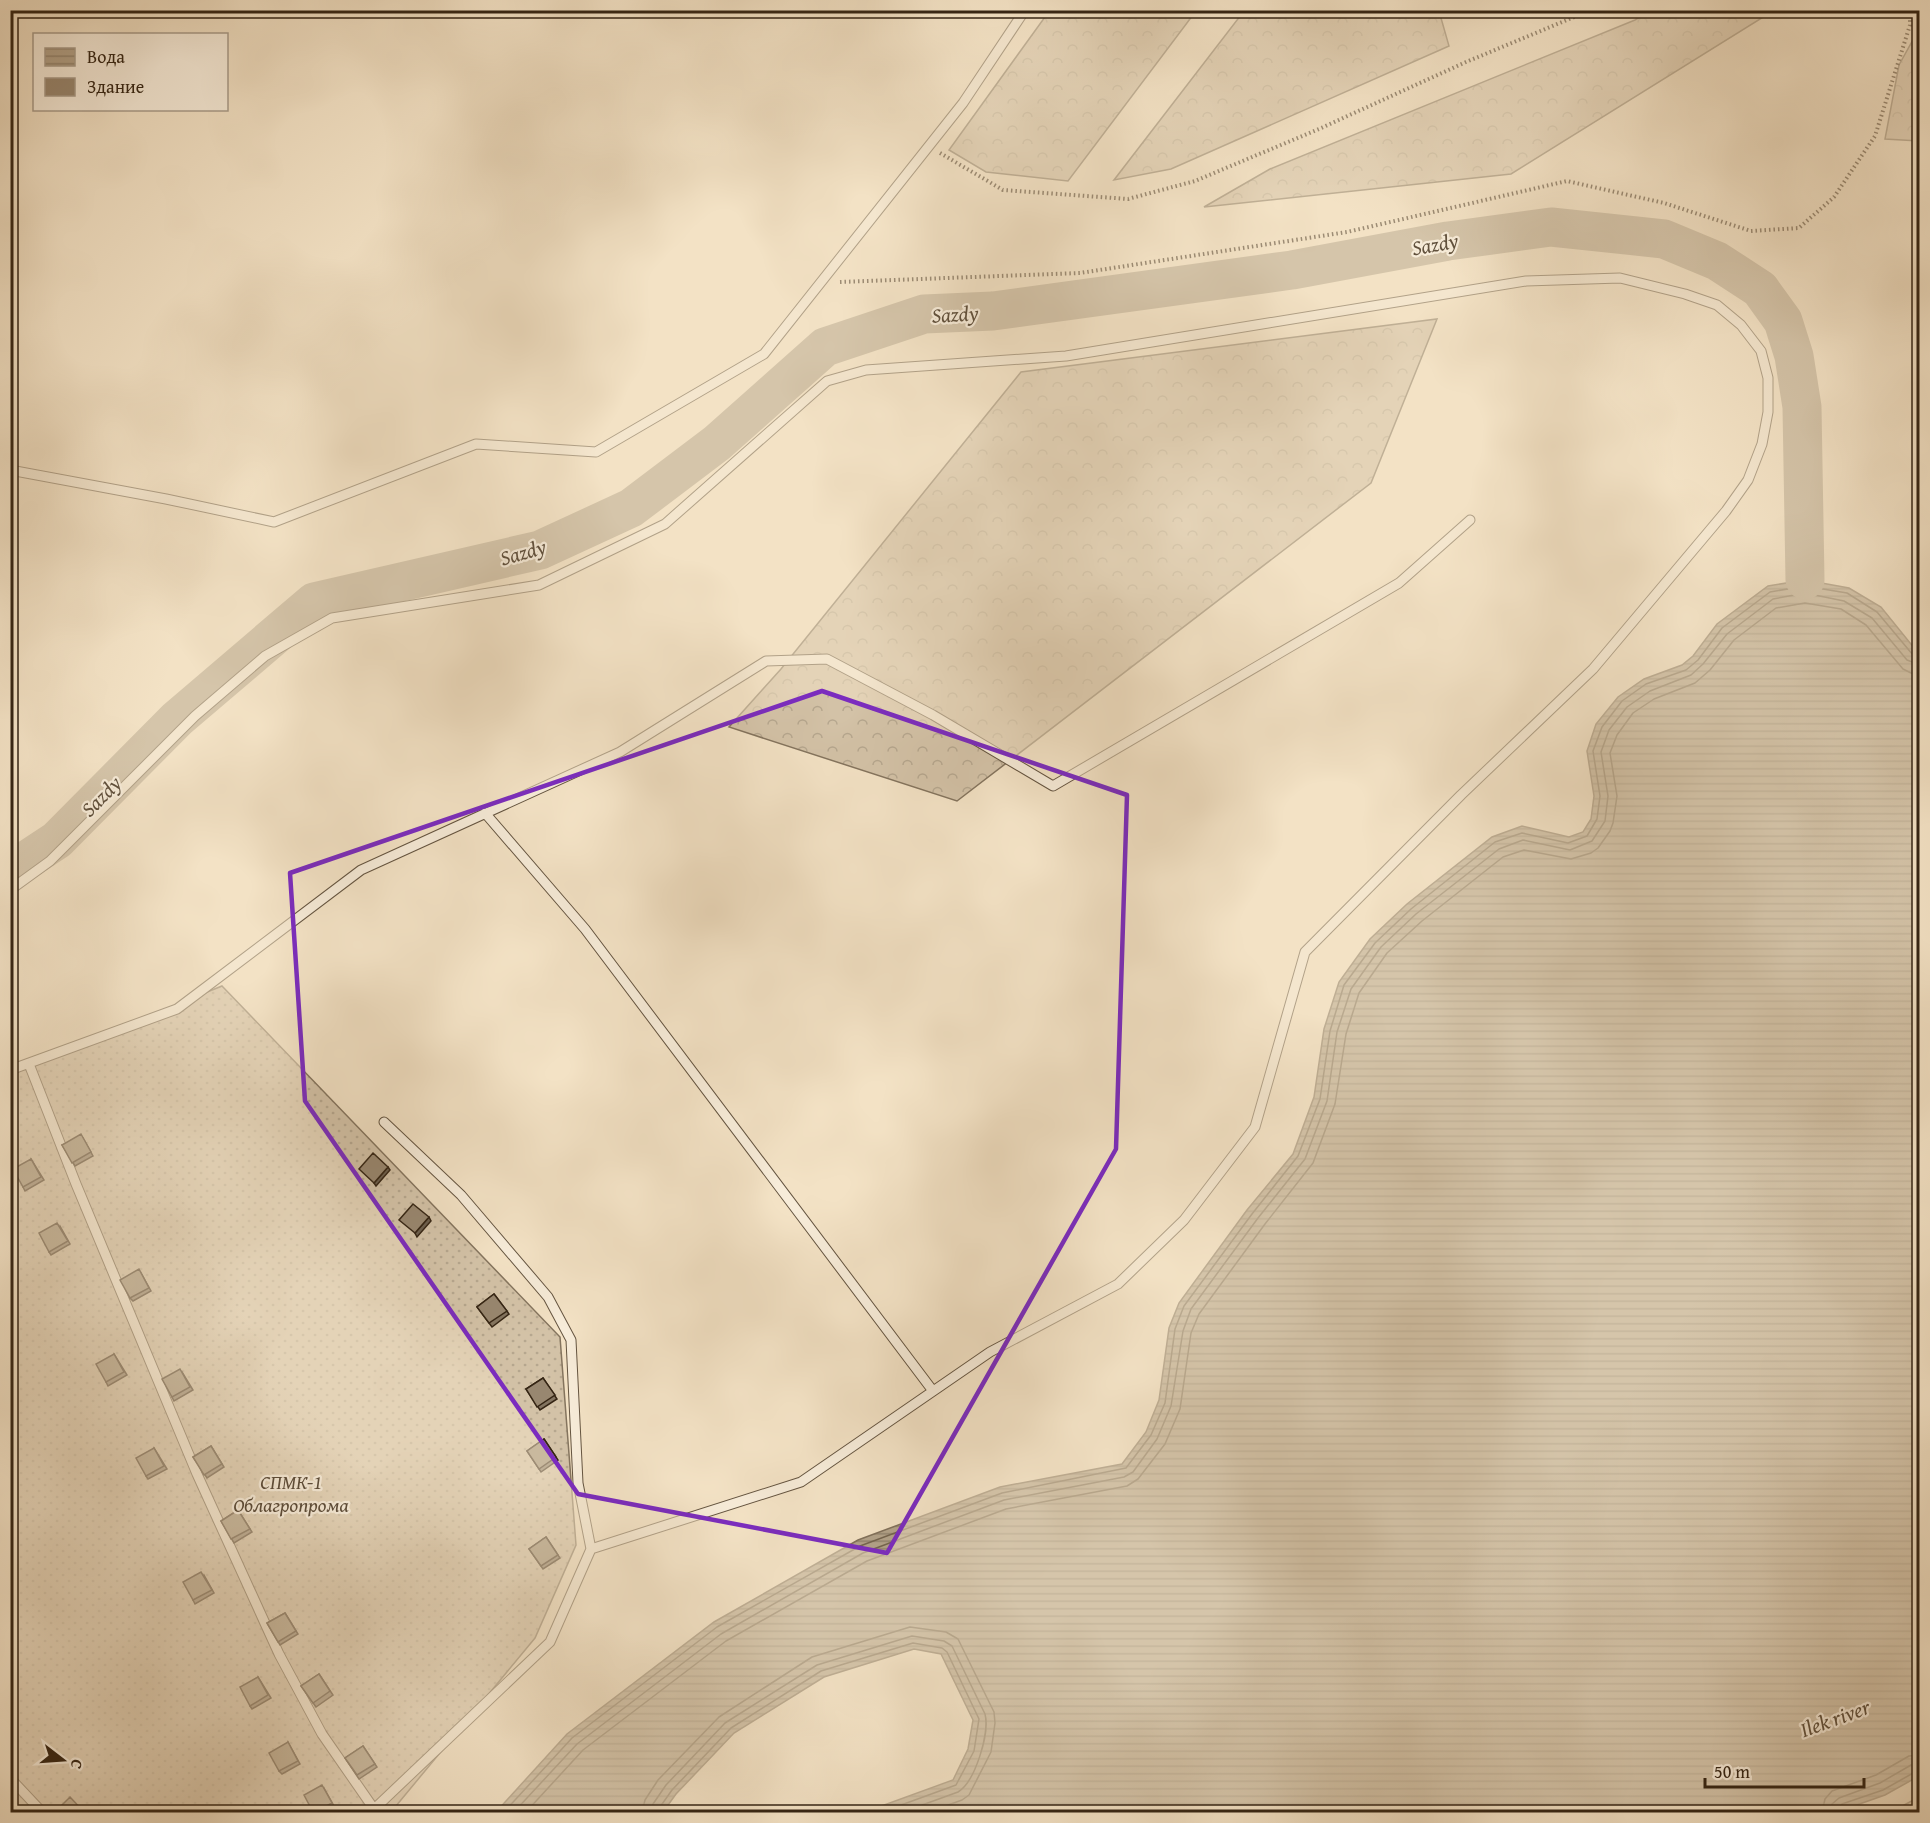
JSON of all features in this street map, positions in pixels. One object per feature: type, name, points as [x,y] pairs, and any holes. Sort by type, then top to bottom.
[{"type":"lane","points":[[10,470],[274,522],[476,444],[596,452],[764,354],[963,103],[1025,10]]},
{"type":"lane","points":[[10,890],[50,861],[195,716],[265,656],[332,618],[539,585],[665,524],[827,381],[866,370],[1066,356],[1526,281],[1620,278],[1685,294],[1717,305],[1740,324],[1761,351],[1768,378],[1768,412],[1762,444],[1748,480],[1726,511],[1593,669],[1461,795],[1305,952],[1255,1127],[1184,1220],[1118,1284],[990,1352],[801,1482],[591,1549]]},
{"type":"lane","points":[[10,1070],[177,1009],[361,870],[620,752],[766,661],[827,659],[933,715],[1053,786],[1399,584],[1470,520]]},
{"type":"lane","points":[[485,813],[585,929],[933,1391]]},
{"type":"lane","points":[[29,1064],[197,1474],[274,1644],[322,1734],[373,1811],[550,1642],[591,1549],[578,1483],[577,1419],[571,1340],[548,1297],[461,1195],[384,1122]]},
{"type":"lane","points":[[10,1778],[42,1812]]},
{"type":"path","points":[[929,146],[1003,190],[1128,199],[1196,181],[1319,129],[1466,62],[1591,10]]},
{"type":"path","points":[[820,283],[1080,273],[1347,232],[1567,181],[1664,203],[1751,231],[1799,228],[1834,197],[1875,136],[1910,24],[1910,10]]},
{"type":"highlighted area","points":[[822,691],[1127,795],[1116,1149],[887,1553],[578,1494],[305,1101],[290,873]]},
{"type":"green space","points":[[1050,10],[1196,11],[1068,181],[986,172],[949,150]]},
{"type":"green space","points":[[1244,11],[1439,11],[1449,46],[1171,169],[1114,180]]},
{"type":"green space","points":[[1649,11],[1773,11],[1511,174],[1204,207],[1270,169],[1635,20]]},
{"type":"green space","points":[[1919,29],[1919,141],[1885,139],[1899,65]]},
{"type":"green space","points":[[1437,319],[1371,483],[957,801],[729,727],[781,669],[1021,372]]},
{"type":"green space","name":"СПМК-1 Облагропрома","points":[[222,986],[560,1337],[576,1545],[535,1638],[391,1812],[11,1812],[11,1072]]},
{"type":"green space","points":[[1919,1797],[1919,1812],[1893,1812],[1893,1811]]},
{"type":"water","name":"Ilek river","points":[[1805,580],[1849,588],[1881,607],[1919,654],[1920,1538],[1917,1557],[1920,1558],[1919,1776],[1885,1795],[1837,1812],[865,1812],[953,1780],[968,1749],[973,1720],[941,1654],[914,1649],[824,1677],[734,1733],[676,1794],[663,1812],[496,1812],[567,1734],[714,1622],[858,1540],[1000,1487],[1122,1464],[1146,1432],[1159,1400],[1169,1328],[1179,1303],[1247,1210],[1293,1154],[1314,1097],[1324,1029],[1339,982],[1370,939],[1407,904],[1492,837],[1522,826],[1569,837],[1583,832],[1591,819],[1594,796],[1587,751],[1596,724],[1618,697],[1644,679],[1682,665],[1693,656],[1717,624],[1768,586]]},
{"type":"building","points":[[81,1134],[91,1152],[72,1163],[62,1145]]},
{"type":"building","points":[[373,1153],[388,1167],[374,1183],[359,1169]]},
{"type":"building","points":[[31,1159],[41,1177],[23,1187],[13,1169]]},
{"type":"building","points":[[413,1204],[429,1217],[415,1233],[399,1220]]},
{"type":"building","points":[[57,1223],[68,1241],[49,1252],[39,1233]]},
{"type":"building","points":[[139,1269],[149,1288],[130,1298],[120,1280]]},
{"type":"building","points":[[494,1294],[507,1311],[489,1323],[477,1307]]},
{"type":"building","points":[[114,1354],[124,1372],[106,1382],[96,1364]]},
{"type":"building","points":[[180,1369],[190,1387],[172,1397],[162,1379]]},
{"type":"building","points":[[543,1378],[555,1395],[537,1407],[526,1389]]},
{"type":"building","points":[[544,1439],[556,1457],[539,1469],[527,1451]]},
{"type":"building","points":[[211,1446],[222,1464],[204,1475],[193,1457]]},
{"type":"building","points":[[154,1448],[164,1466],[146,1476],[136,1458]]},
{"type":"building","points":[[238,1510],[250,1529],[231,1539],[221,1521]]},
{"type":"building","points":[[546,1537],[558,1555],[541,1566],[529,1549]]},
{"type":"building","points":[[201,1572],[212,1590],[193,1600],[183,1582]]},
{"type":"building","points":[[285,1613],[296,1631],[278,1642],[267,1623]]},
{"type":"building","points":[[319,1674],[330,1691],[313,1703],[301,1686]]},
{"type":"building","points":[[258,1677],[268,1695],[250,1706],[240,1687]]},
{"type":"building","points":[[288,1742],[298,1761],[279,1771],[269,1753]]},
{"type":"building","points":[[363,1746],[375,1764],[357,1775],[345,1758]]},
{"type":"building","points":[[322,1785],[332,1803],[313,1812],[304,1795]]},
{"type":"building","points":[[70,1797],[84,1812],[55,1812]]},
{"type":"waterway","name":"Sazdy","points":[[10,871],[57,840],[177,719],[314,602],[540,550],[631,508],[717,443],[825,347],[924,314],[993,311],[1292,270],[1448,241],[1551,227],[1664,239],[1717,261],[1760,289],[1783,321],[1794,356],[1802,407],[1805,580]]}]
